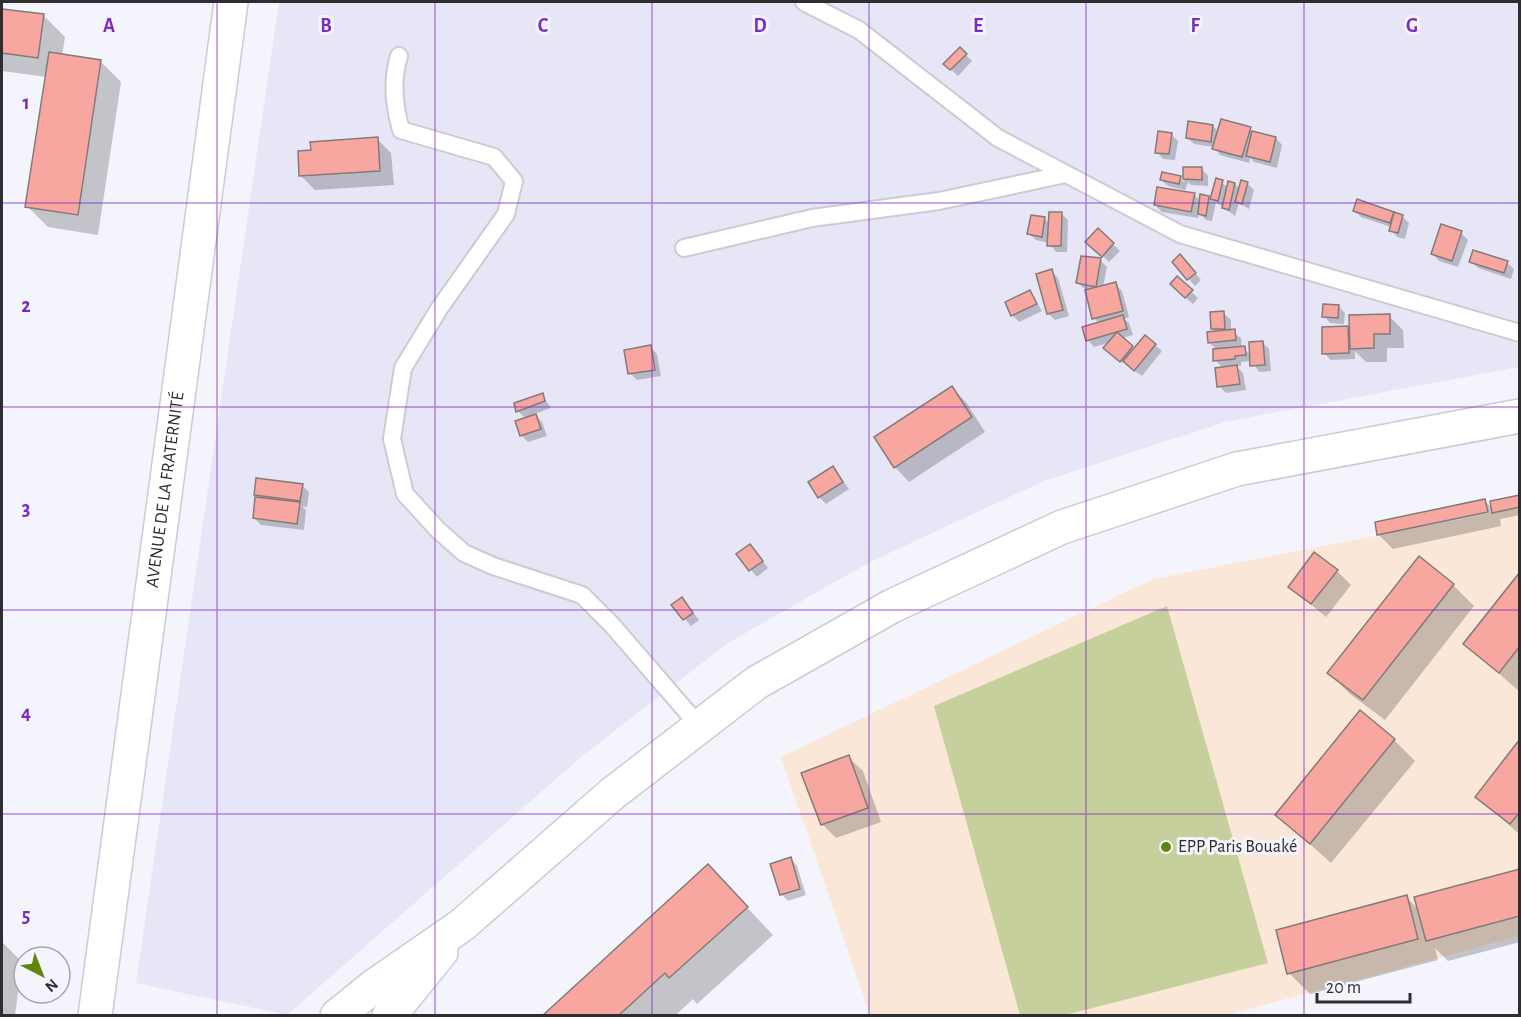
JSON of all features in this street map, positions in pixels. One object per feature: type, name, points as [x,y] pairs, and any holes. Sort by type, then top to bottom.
[{"type":"street","name":"AVENUE DE LA FRATERNITÉ","points":[[95,1016],[231,2]]},
{"type":"street","points":[[337,1016],[374,986],[462,925],[612,795],[756,684],[892,606],[1062,527],[1237,469],[1520,416]]},
{"type":"street","points":[[390,1016],[462,925]]},
{"type":"street","name":"AVENUE DE LA FRATERNITÉ","points":[[101,979],[107,1016]]},
{"type":"lane","points":[[804,2],[859,30],[998,138],[1180,234],[1520,333]]},
{"type":"lane","points":[[399,56],[395,71],[396,114],[401,130],[494,156],[514,181],[506,214],[440,309],[403,368],[392,439],[405,494],[438,530],[464,553],[493,566],[582,595],[612,625],[700,727]]},
{"type":"lane","points":[[684,248],[812,218],[939,201],[1066,174]]},
{"type":"shaded area","points":[[279,2],[1519,2],[1519,367],[1225,422],[1044,481],[870,562],[728,643],[581,757],[287,1015],[136,983]]},
{"type":"shaded area","name":"EPP Paris Bouaké","points":[[1519,508],[1519,936],[1227,1015],[870,1015],[781,757],[1153,579]]},
{"type":"green space","points":[[1167,606],[1268,963],[1065,1015],[1020,1015],[934,706]]},
{"type":"building","points":[[2,9],[44,14],[38,58],[2,53]]},
{"type":"building","points":[[960,47],[967,54],[950,70],[943,64]]},
{"type":"building","points":[[49,52],[101,60],[78,215],[25,207]]},
{"type":"building","points":[[1221,119],[1251,127],[1242,157],[1212,149]]},
{"type":"building","points":[[1188,121],[1213,125],[1211,142],[1186,138]]},
{"type":"building","points":[[1158,131],[1172,133],[1169,154],[1155,153]]},
{"type":"building","points":[[1252,131],[1276,137],[1270,162],[1246,156]]},
{"type":"building","points":[[378,137],[380,171],[299,176],[298,151],[311,150],[310,142]]},
{"type":"building","points":[[1183,167],[1202,167],[1202,180],[1183,179]]},
{"type":"building","points":[[1162,172],[1181,176],[1179,184],[1160,180]]},
{"type":"building","points":[[1216,178],[1223,180],[1218,201],[1210,199]]},
{"type":"building","points":[[1241,180],[1248,182],[1242,204],[1235,202]]},
{"type":"building","points":[[1228,181],[1235,183],[1229,210],[1222,208]]},
{"type":"building","points":[[1157,187],[1195,193],[1191,212],[1154,205]]},
{"type":"building","points":[[1200,194],[1209,196],[1206,216],[1198,214]]},
{"type":"building","points":[[1357,199],[1394,212],[1390,223],[1353,211]]},
{"type":"building","points":[[1049,212],[1062,212],[1061,246],[1047,246]]},
{"type":"building","points":[[1394,212],[1403,215],[1398,233],[1389,231]]},
{"type":"building","points":[[1031,215],[1045,217],[1042,237],[1027,234]]},
{"type":"building","points":[[1441,224],[1462,231],[1452,261],[1431,254]]},
{"type":"building","points":[[1098,228],[1114,243],[1102,257],[1085,242]]},
{"type":"building","points":[[1473,250],[1508,261],[1504,273],[1469,262]]},
{"type":"building","points":[[1180,254],[1196,273],[1187,280],[1172,262]]},
{"type":"building","points":[[1081,256],[1101,258],[1096,287],[1076,283]]},
{"type":"building","points":[[1052,269],[1063,310],[1047,314],[1036,274]]},
{"type":"building","points":[[1177,276],[1193,290],[1185,298],[1170,284]]},
{"type":"building","points":[[1116,282],[1123,311],[1092,319],[1085,290]]},
{"type":"building","points":[[1030,290],[1037,304],[1011,316],[1005,302]]},
{"type":"building","points":[[1323,304],[1339,305],[1338,318],[1322,317]]},
{"type":"building","points":[[1224,311],[1225,329],[1211,329],[1210,312]]},
{"type":"building","points":[[1390,314],[1390,334],[1374,334],[1374,348],[1350,349],[1349,315]]},
{"type":"building","points":[[1123,315],[1127,329],[1086,341],[1082,327]]},
{"type":"building","points":[[1348,326],[1349,353],[1322,354],[1322,327]]},
{"type":"building","points":[[1235,329],[1236,340],[1208,343],[1207,332]]},
{"type":"building","points":[[1117,332],[1133,346],[1120,362],[1103,348]]},
{"type":"building","points":[[1145,335],[1156,344],[1134,371],[1123,361]]},
{"type":"building","points":[[1263,341],[1265,365],[1250,366],[1249,342]]},
{"type":"building","points":[[651,345],[655,370],[628,374],[624,350]]},
{"type":"building","points":[[1245,346],[1246,355],[1235,356],[1235,359],[1213,361],[1213,349]]},
{"type":"building","points":[[1237,365],[1240,384],[1217,387],[1215,368]]},
{"type":"building","points":[[952,386],[972,417],[894,468],[874,437]]},
{"type":"building","points":[[543,393],[545,401],[516,412],[514,403]]},
{"type":"building","points":[[536,414],[541,429],[520,436],[515,421]]},
{"type":"building","points":[[833,466],[843,482],[818,498],[808,482]]},
{"type":"building","points":[[256,478],[303,484],[300,501],[254,495]]},
{"type":"building","points":[[1520,495],[1520,507],[1492,513],[1490,501]]},
{"type":"building","points":[[255,497],[300,502],[297,524],[253,518]]},
{"type":"building","points":[[1485,499],[1488,512],[1377,535],[1375,522]]},
{"type":"building","points":[[750,544],[763,561],[749,571],[736,554]]},
{"type":"building","points":[[1314,552],[1338,570],[1311,604],[1288,587]]},
{"type":"building","points":[[1419,556],[1454,584],[1363,700],[1327,673]]},
{"type":"building","points":[[1520,572],[1520,646],[1499,673],[1463,644]]},
{"type":"building","points":[[682,597],[693,613],[683,620],[671,605]]},
{"type":"building","points":[[1360,710],[1395,739],[1310,844],[1275,815]]},
{"type":"building","points":[[1520,739],[1520,812],[1510,824],[1475,797]]},
{"type":"building","points":[[849,755],[868,808],[821,825],[801,773]]},
{"type":"building","points":[[791,857],[800,889],[780,895],[770,864]]},
{"type":"building","points":[[708,864],[748,907],[669,978],[665,973],[618,1016],[542,1016]]},
{"type":"building","points":[[1520,869],[1520,916],[1426,941],[1414,897]]},
{"type":"building","points":[[1407,895],[1418,939],[1287,974],[1276,930]]},
{"type":"place","name":"EPP Paris Bouaké","points":[[1166,847]]}]
